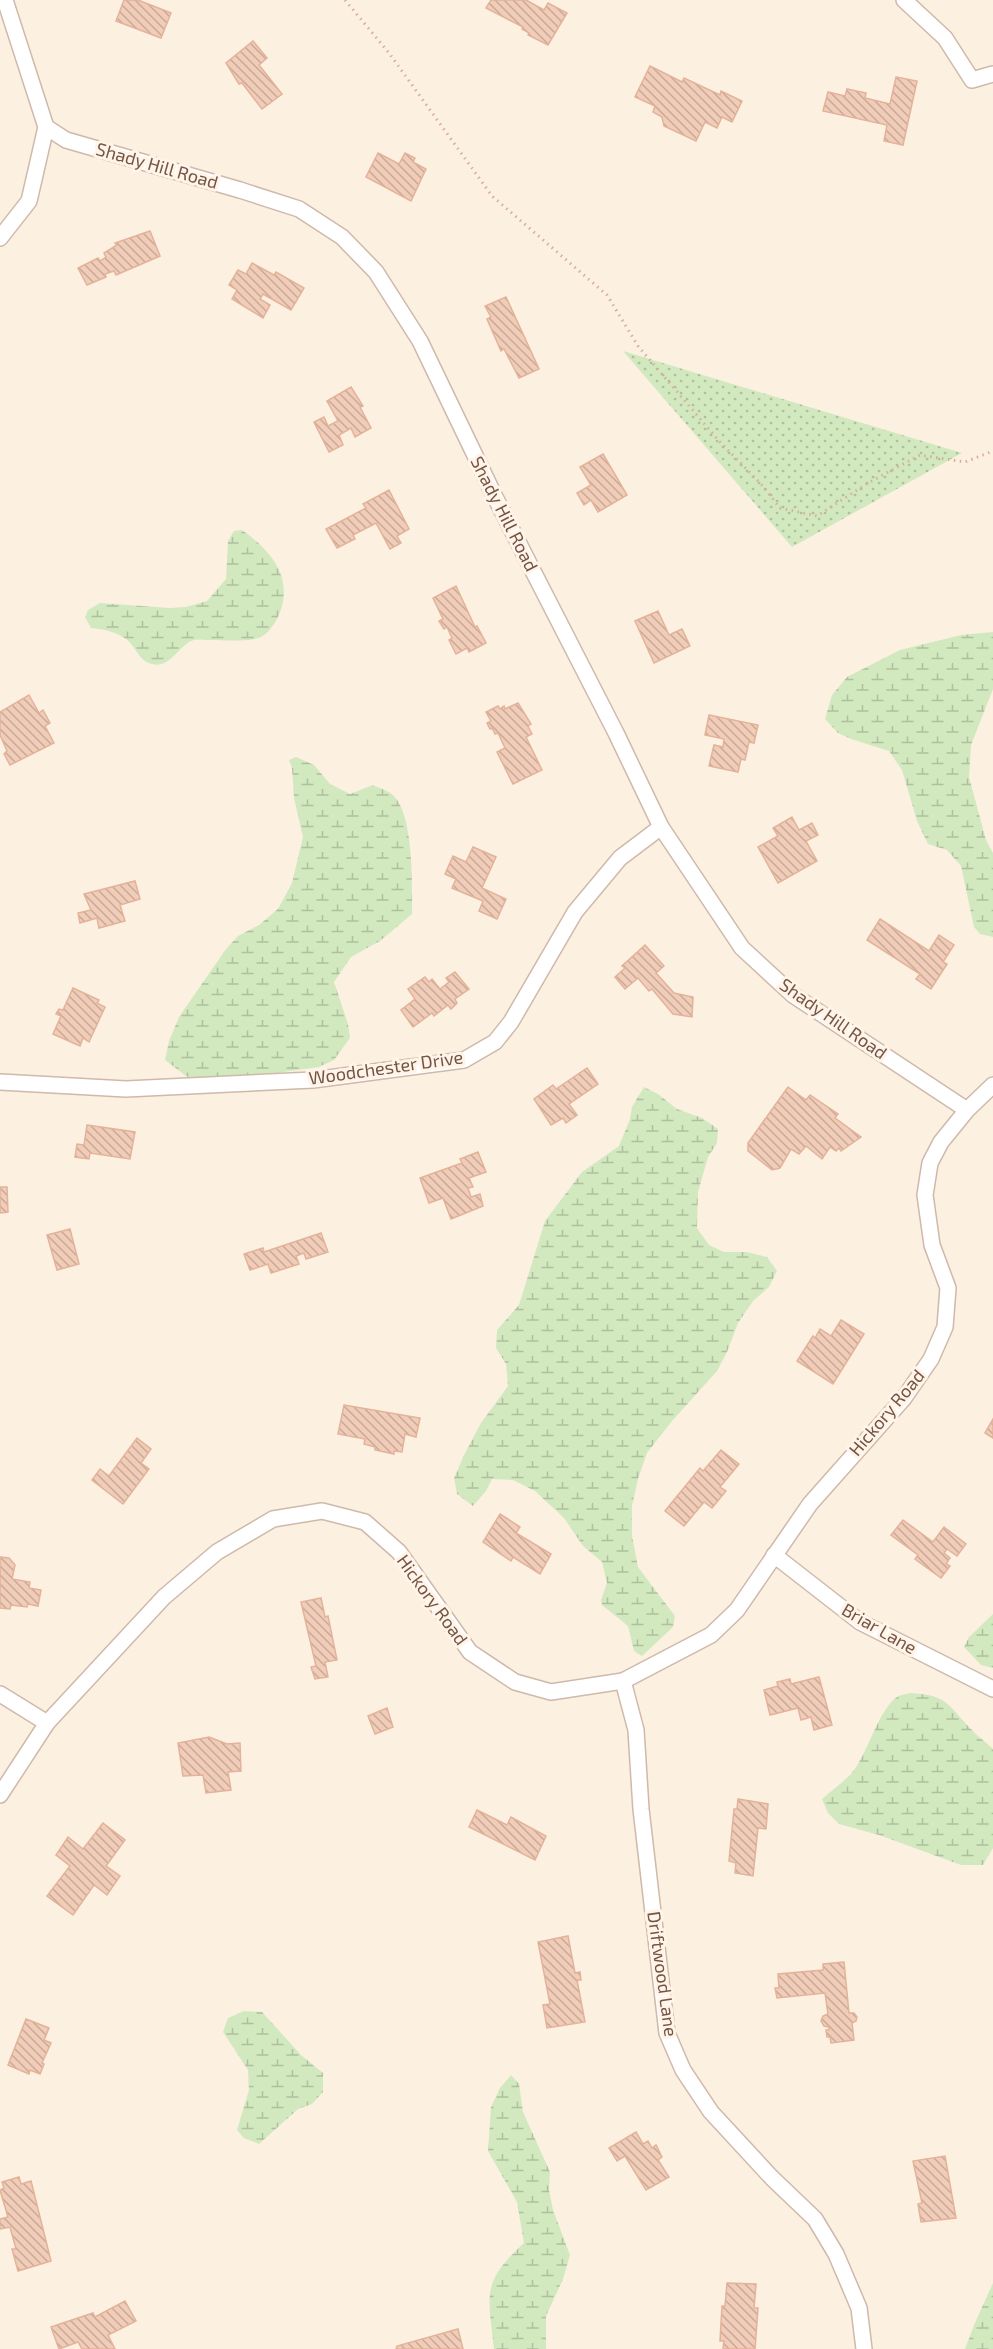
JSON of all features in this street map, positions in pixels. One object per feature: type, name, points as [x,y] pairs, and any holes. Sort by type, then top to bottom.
[{"type":"street","points":[[0,238],[29,201],[46,127],[5,0]]},
{"type":"street","points":[[904,0],[945,38],[972,80],[993,74]]},
{"type":"street","name":"Shady Hill Road","points":[[46,127],[66,140],[299,209],[342,237],[376,272],[420,341],[494,495],[616,733],[661,827],[742,948],[786,988],[967,1110]]},
{"type":"street","name":"Woodchester Drive","points":[[0,1082],[126,1089],[313,1080],[464,1060],[495,1042],[511,1022],[575,912],[620,858],[661,827]]},
{"type":"street","name":"Hickory Road","points":[[0,1795],[47,1723],[164,1597],[216,1552],[273,1519],[322,1511],[365,1522],[399,1552],[470,1652],[515,1682],[551,1692],[623,1681],[711,1635],[737,1610],[810,1503],[904,1398],[931,1359],[945,1327],[948,1288],[932,1245],[925,1194],[930,1163],[940,1142],[967,1110],[993,1085]]},
{"type":"street","name":"Briar Lane","points":[[774,1555],[860,1622],[993,1689]]},
{"type":"street","name":"Driftwood Lane","points":[[623,1681],[636,1730],[641,1809],[667,2034],[683,2070],[711,2112],[772,2178],[815,2219],[836,2254],[859,2307],[864,2349]]},
{"type":"street","points":[[0,1694],[47,1723]]},
{"type":"path","points":[[345,0],[389,53],[492,196],[607,295],[638,346],[719,441],[780,507],[817,516],[868,483],[920,455],[965,462],[993,451]]},
{"type":"green space","points":[[623,351],[962,453],[792,547]]},
{"type":"green space","points":[[242,530],[272,558],[282,580],[284,592],[282,605],[274,624],[262,637],[240,640],[194,640],[170,660],[159,665],[143,660],[122,637],[110,631],[91,628],[85,617],[88,610],[100,603],[170,608],[186,607],[207,601],[226,579],[228,541],[234,531]]},
{"type":"green space","points":[[993,632],[993,689],[971,745],[969,777],[986,840],[993,853],[993,937],[980,934],[974,927],[961,866],[947,850],[928,844],[917,821],[902,770],[889,751],[838,733],[825,719],[832,695],[847,677],[900,650],[961,635]]},
{"type":"green space","points":[[296,757],[314,765],[330,784],[350,794],[373,785],[394,796],[401,806],[408,835],[412,869],[412,914],[380,941],[351,957],[334,982],[348,1024],[350,1038],[334,1060],[319,1067],[276,1073],[245,1085],[209,1088],[186,1076],[165,1060],[169,1041],[179,1017],[226,949],[238,936],[259,925],[278,909],[292,883],[303,837],[294,798],[292,768],[289,760]]},
{"type":"green space","points":[[644,1087],[658,1094],[677,1109],[702,1118],[718,1129],[717,1143],[708,1157],[698,1192],[697,1228],[709,1245],[724,1252],[746,1252],[767,1257],[777,1271],[769,1287],[753,1301],[738,1323],[717,1371],[647,1453],[632,1506],[632,1536],[638,1567],[675,1616],[673,1627],[642,1656],[634,1651],[628,1626],[602,1605],[601,1600],[607,1583],[602,1562],[583,1546],[564,1518],[535,1491],[513,1480],[492,1479],[486,1491],[473,1506],[457,1494],[454,1478],[481,1423],[508,1386],[506,1364],[496,1348],[497,1330],[519,1305],[545,1221],[582,1172],[619,1146],[630,1119],[632,1107]]},
{"type":"green space","points":[[993,1614],[993,1668],[981,1665],[964,1647],[969,1637]]},
{"type":"green space","points":[[910,1693],[933,1696],[946,1703],[974,1733],[993,1749],[993,1848],[983,1865],[961,1865],[879,1835],[839,1824],[828,1813],[822,1799],[848,1777],[857,1766],[878,1722],[890,1703],[898,1696]]},
{"type":"green space","points":[[244,2011],[262,2012],[301,2055],[323,2073],[323,2092],[312,2104],[298,2109],[259,2144],[244,2138],[237,2130],[249,2090],[248,2070],[223,2032],[228,2018]]},
{"type":"green space","points":[[511,2075],[519,2084],[523,2112],[550,2172],[549,2190],[553,2210],[570,2255],[563,2279],[546,2316],[546,2349],[494,2349],[490,2301],[494,2279],[524,2243],[517,2202],[488,2151],[491,2107],[500,2088]]},
{"type":"green space","points":[[993,2283],[993,2349],[965,2349],[974,2325]]},
{"type":"building","points":[[124,0],[138,0],[171,13],[161,38],[116,21]]},
{"type":"building","points":[[491,0],[526,0],[544,10],[548,3],[567,13],[548,45],[528,35],[529,33],[522,29],[523,27],[486,8]]},
{"type":"building","points":[[253,41],[267,58],[259,65],[282,94],[262,109],[242,83],[239,84],[226,63]]},
{"type":"building","points":[[650,66],[682,82],[684,78],[720,95],[721,91],[742,101],[732,122],[722,117],[717,128],[705,122],[696,141],[664,126],[662,117],[653,112],[655,106],[635,97]]},
{"type":"building","points":[[896,77],[917,81],[903,145],[884,141],[887,125],[823,111],[828,92],[845,96],[847,89],[866,93],[865,98],[890,104]]},
{"type":"building","points":[[378,153],[399,164],[405,153],[415,158],[413,162],[426,169],[411,201],[366,177]]},
{"type":"building","points":[[150,231],[160,256],[116,275],[114,271],[105,274],[106,277],[87,285],[78,268],[98,258],[100,261],[106,257],[104,253],[117,245],[115,243]]},
{"type":"building","points":[[252,263],[274,275],[276,272],[304,288],[291,310],[263,294],[260,299],[270,305],[263,318],[232,299],[237,290],[229,285],[238,270],[246,274]]},
{"type":"building","points":[[506,297],[539,369],[519,378],[504,349],[501,351],[487,319],[491,317],[485,306]]},
{"type":"building","points":[[351,387],[363,406],[360,407],[371,428],[355,437],[351,428],[339,435],[343,445],[329,452],[314,422],[324,417],[328,426],[338,421],[327,401]]},
{"type":"building","points":[[603,454],[627,495],[598,512],[591,500],[584,505],[577,493],[591,485],[580,467]]},
{"type":"building","points":[[389,490],[409,529],[397,536],[401,543],[390,549],[376,523],[353,535],[355,539],[337,548],[326,529],[366,508],[363,504]]},
{"type":"building","points":[[456,586],[475,627],[477,626],[486,643],[469,652],[467,648],[456,654],[449,640],[452,638],[447,627],[444,629],[439,621],[443,619],[433,598]]},
{"type":"building","points":[[658,611],[669,635],[682,629],[690,646],[654,663],[635,621]]},
{"type":"building","points":[[29,695],[39,713],[43,710],[50,723],[45,726],[54,743],[10,765],[4,754],[7,751],[0,735],[0,712]]},
{"type":"building","points":[[518,703],[531,724],[528,726],[532,734],[526,737],[542,770],[513,784],[497,752],[505,748],[498,733],[495,734],[492,728],[490,729],[487,723],[491,721],[486,712],[498,706],[500,709],[504,706],[505,709]]},
{"type":"building","points":[[709,715],[758,725],[754,743],[749,742],[745,760],[741,759],[738,772],[709,766],[714,745],[723,747],[724,739],[705,735]]},
{"type":"building","points":[[792,817],[799,830],[812,823],[818,835],[806,841],[817,861],[778,883],[758,847],[778,836],[773,828]]},
{"type":"building","points":[[473,847],[496,857],[482,888],[506,899],[497,919],[479,911],[483,901],[452,888],[456,879],[445,874],[453,856],[466,862]]},
{"type":"building","points":[[135,881],[140,899],[120,905],[125,921],[99,928],[97,918],[80,923],[78,913],[91,910],[84,894]]},
{"type":"building","points":[[880,919],[929,951],[939,935],[954,945],[943,962],[947,964],[931,989],[916,979],[920,974],[867,940]]},
{"type":"building","points":[[645,945],[664,966],[656,973],[674,993],[693,997],[692,1017],[673,1014],[652,989],[649,991],[638,978],[625,989],[615,977],[625,968],[622,966]]},
{"type":"building","points":[[455,972],[469,989],[455,999],[457,1003],[451,1009],[448,1005],[434,1016],[432,1013],[413,1027],[401,1010],[415,999],[408,989],[425,977],[429,982],[432,979],[440,989],[449,982],[446,978]]},
{"type":"building","points":[[73,988],[99,1000],[97,1003],[105,1007],[89,1042],[83,1038],[80,1046],[53,1034],[61,1016],[56,1014],[59,1009],[63,1010]]},
{"type":"building","points":[[587,1068],[598,1084],[569,1104],[577,1115],[566,1123],[563,1118],[551,1125],[534,1099],[553,1085],[556,1089]]},
{"type":"building","points":[[788,1087],[806,1100],[810,1095],[838,1114],[835,1118],[861,1137],[841,1151],[839,1148],[836,1151],[830,1147],[822,1159],[806,1146],[799,1154],[791,1149],[780,1168],[772,1170],[748,1151],[748,1143]]},
{"type":"building","points":[[87,1125],[135,1132],[130,1159],[90,1153],[89,1159],[75,1157],[77,1144],[84,1145]]},
{"type":"building","points":[[478,1152],[486,1172],[469,1178],[473,1187],[468,1188],[471,1197],[480,1194],[483,1206],[451,1219],[443,1198],[429,1203],[420,1178],[462,1163],[460,1159]]},
{"type":"building","points":[[0,1187],[7,1187],[8,1212],[0,1213]]},
{"type":"building","points":[[70,1229],[79,1264],[57,1270],[47,1235]]},
{"type":"building","points":[[321,1233],[328,1252],[306,1259],[304,1253],[296,1256],[299,1264],[271,1273],[268,1264],[250,1270],[244,1254],[263,1248],[264,1252]]},
{"type":"building","points":[[841,1320],[864,1334],[833,1384],[797,1361],[820,1329],[831,1336]]},
{"type":"building","points":[[344,1405],[420,1418],[416,1437],[405,1434],[402,1452],[394,1451],[394,1454],[375,1450],[375,1447],[364,1444],[365,1439],[338,1434]]},
{"type":"building","points":[[993,1419],[993,1438],[985,1433]]},
{"type":"building","points":[[137,1438],[151,1449],[141,1463],[149,1469],[123,1504],[92,1480],[100,1469],[109,1476]]},
{"type":"building","points":[[721,1450],[739,1464],[720,1487],[726,1491],[712,1508],[704,1502],[684,1526],[665,1511],[700,1468],[703,1471]]},
{"type":"building","points":[[500,1514],[520,1527],[516,1533],[551,1554],[540,1574],[513,1557],[511,1561],[483,1542]]},
{"type":"building","points":[[903,1520],[933,1542],[944,1527],[966,1544],[957,1556],[947,1549],[944,1553],[950,1558],[946,1564],[950,1566],[941,1578],[915,1559],[918,1555],[891,1535]]},
{"type":"building","points":[[0,1557],[9,1558],[15,1565],[12,1579],[30,1582],[29,1588],[41,1590],[38,1606],[28,1604],[27,1607],[11,1605],[10,1609],[0,1608]]},
{"type":"building","points":[[321,1598],[325,1617],[328,1616],[337,1660],[325,1662],[328,1677],[315,1679],[311,1667],[316,1666],[301,1602]]},
{"type":"building","points":[[819,1677],[832,1725],[814,1730],[811,1717],[801,1720],[798,1708],[770,1715],[764,1690],[778,1686],[777,1682],[790,1679],[791,1684]]},
{"type":"building","points":[[387,1708],[393,1727],[375,1734],[368,1716]]},
{"type":"building","points":[[209,1737],[227,1744],[240,1743],[241,1771],[228,1772],[231,1790],[206,1793],[203,1775],[183,1776],[178,1743]]},
{"type":"building","points":[[738,1799],[768,1804],[766,1829],[758,1828],[753,1876],[735,1873],[736,1863],[729,1861],[734,1809],[737,1809]]},
{"type":"building","points":[[477,1810],[507,1825],[511,1817],[546,1836],[535,1860],[469,1827]]},
{"type":"building","points":[[103,1823],[125,1840],[106,1866],[120,1876],[107,1895],[94,1885],[73,1915],[47,1896],[70,1866],[56,1855],[68,1837],[83,1849]]},
{"type":"building","points":[[568,1936],[575,1973],[580,1972],[581,1980],[577,1980],[585,2022],[547,2028],[543,2005],[550,2004],[538,1942]]},
{"type":"building","points":[[844,1962],[849,2013],[854,2013],[857,2017],[852,2023],[854,2040],[831,2043],[826,2030],[829,2030],[829,2027],[824,2026],[821,2021],[823,2016],[828,2014],[825,1993],[777,1998],[775,1988],[779,1988],[778,1974],[823,1970],[823,1964]]},
{"type":"building","points":[[26,2019],[49,2028],[44,2040],[51,2043],[40,2074],[30,2070],[29,2074],[8,2065]]},
{"type":"building","points":[[636,2132],[643,2144],[648,2141],[652,2148],[656,2145],[662,2157],[658,2160],[669,2177],[646,2190],[625,2156],[617,2161],[609,2148]]},
{"type":"building","points":[[945,2156],[956,2218],[921,2222],[918,2204],[922,2203],[913,2161]]},
{"type":"building","points":[[19,2177],[21,2184],[31,2181],[51,2261],[18,2271],[12,2249],[16,2249],[10,2227],[0,2229],[0,2219],[8,2217],[0,2190],[4,2188],[2,2182]]},
{"type":"building","points":[[727,2283],[756,2284],[754,2308],[758,2308],[755,2349],[723,2349],[724,2341],[720,2341],[722,2306],[725,2306]]},
{"type":"building","points":[[125,2301],[136,2321],[108,2335],[115,2349],[82,2349],[78,2342],[59,2349],[51,2327],[93,2313],[95,2317]]},
{"type":"building","points":[[458,2329],[463,2349],[396,2349],[397,2346]]}]
